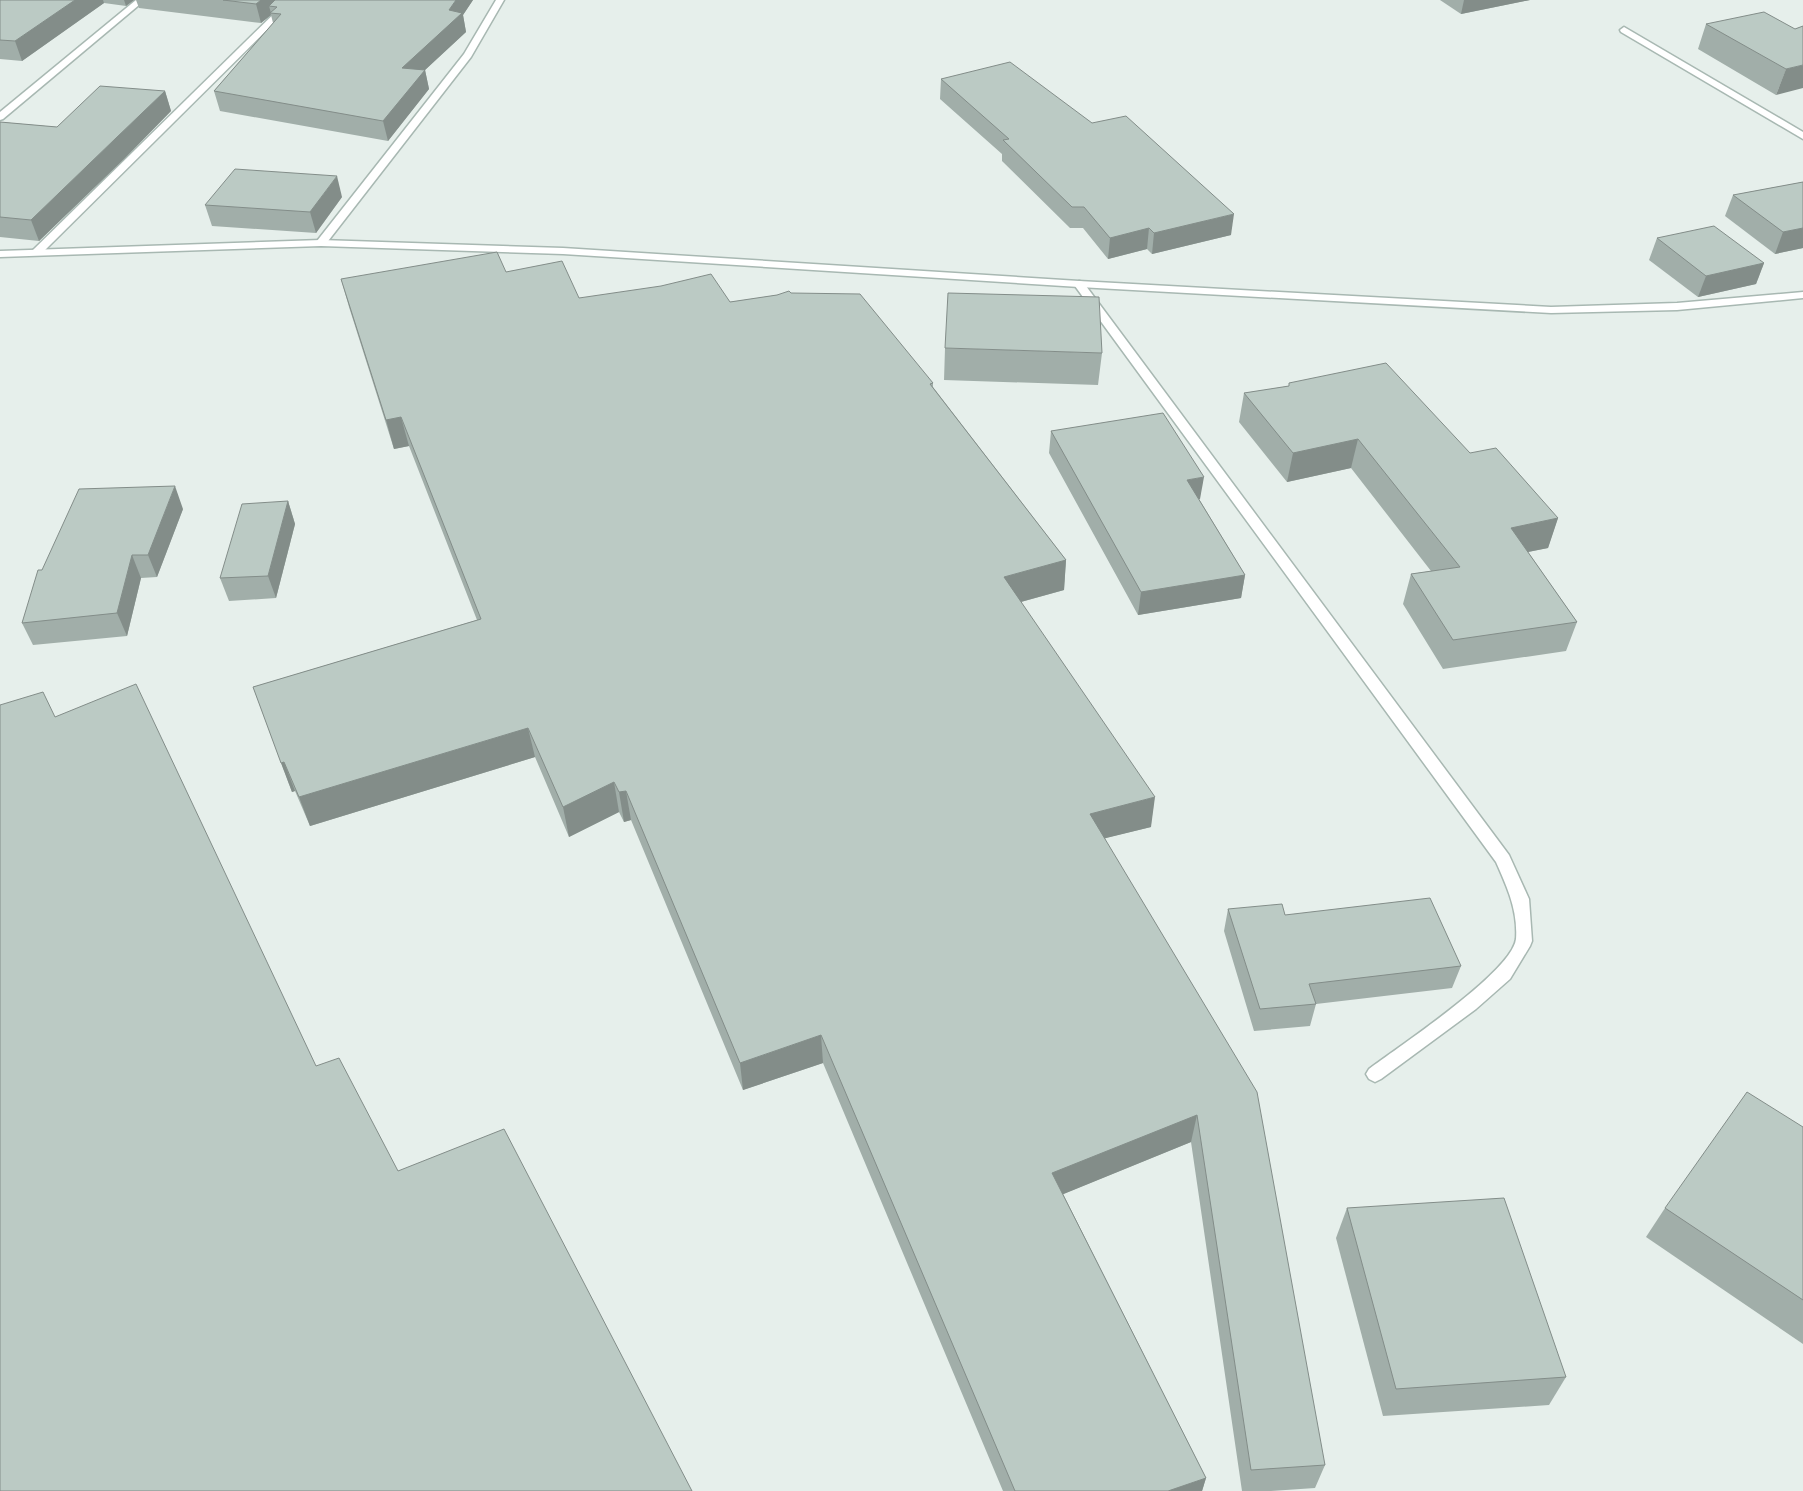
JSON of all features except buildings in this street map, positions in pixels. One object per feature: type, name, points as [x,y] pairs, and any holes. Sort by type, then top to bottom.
[{"type":"street","points":[[0,117],[142,0]]},
{"type":"street","points":[[37,252],[293,0]]},
{"type":"street","points":[[321,243],[468,55],[500,0]]},
{"type":"street","points":[[1624,30],[1803,136]]},
{"type":"street","points":[[0,254],[321,243],[563,251],[1079,284],[1551,310],[1636,310],[1700,306],[1803,295]]},
{"type":"street","points":[[1079,284],[1503,859],[1522,899],[1524,941],[1504,974],[1470,1004],[1375,1074]]}]
